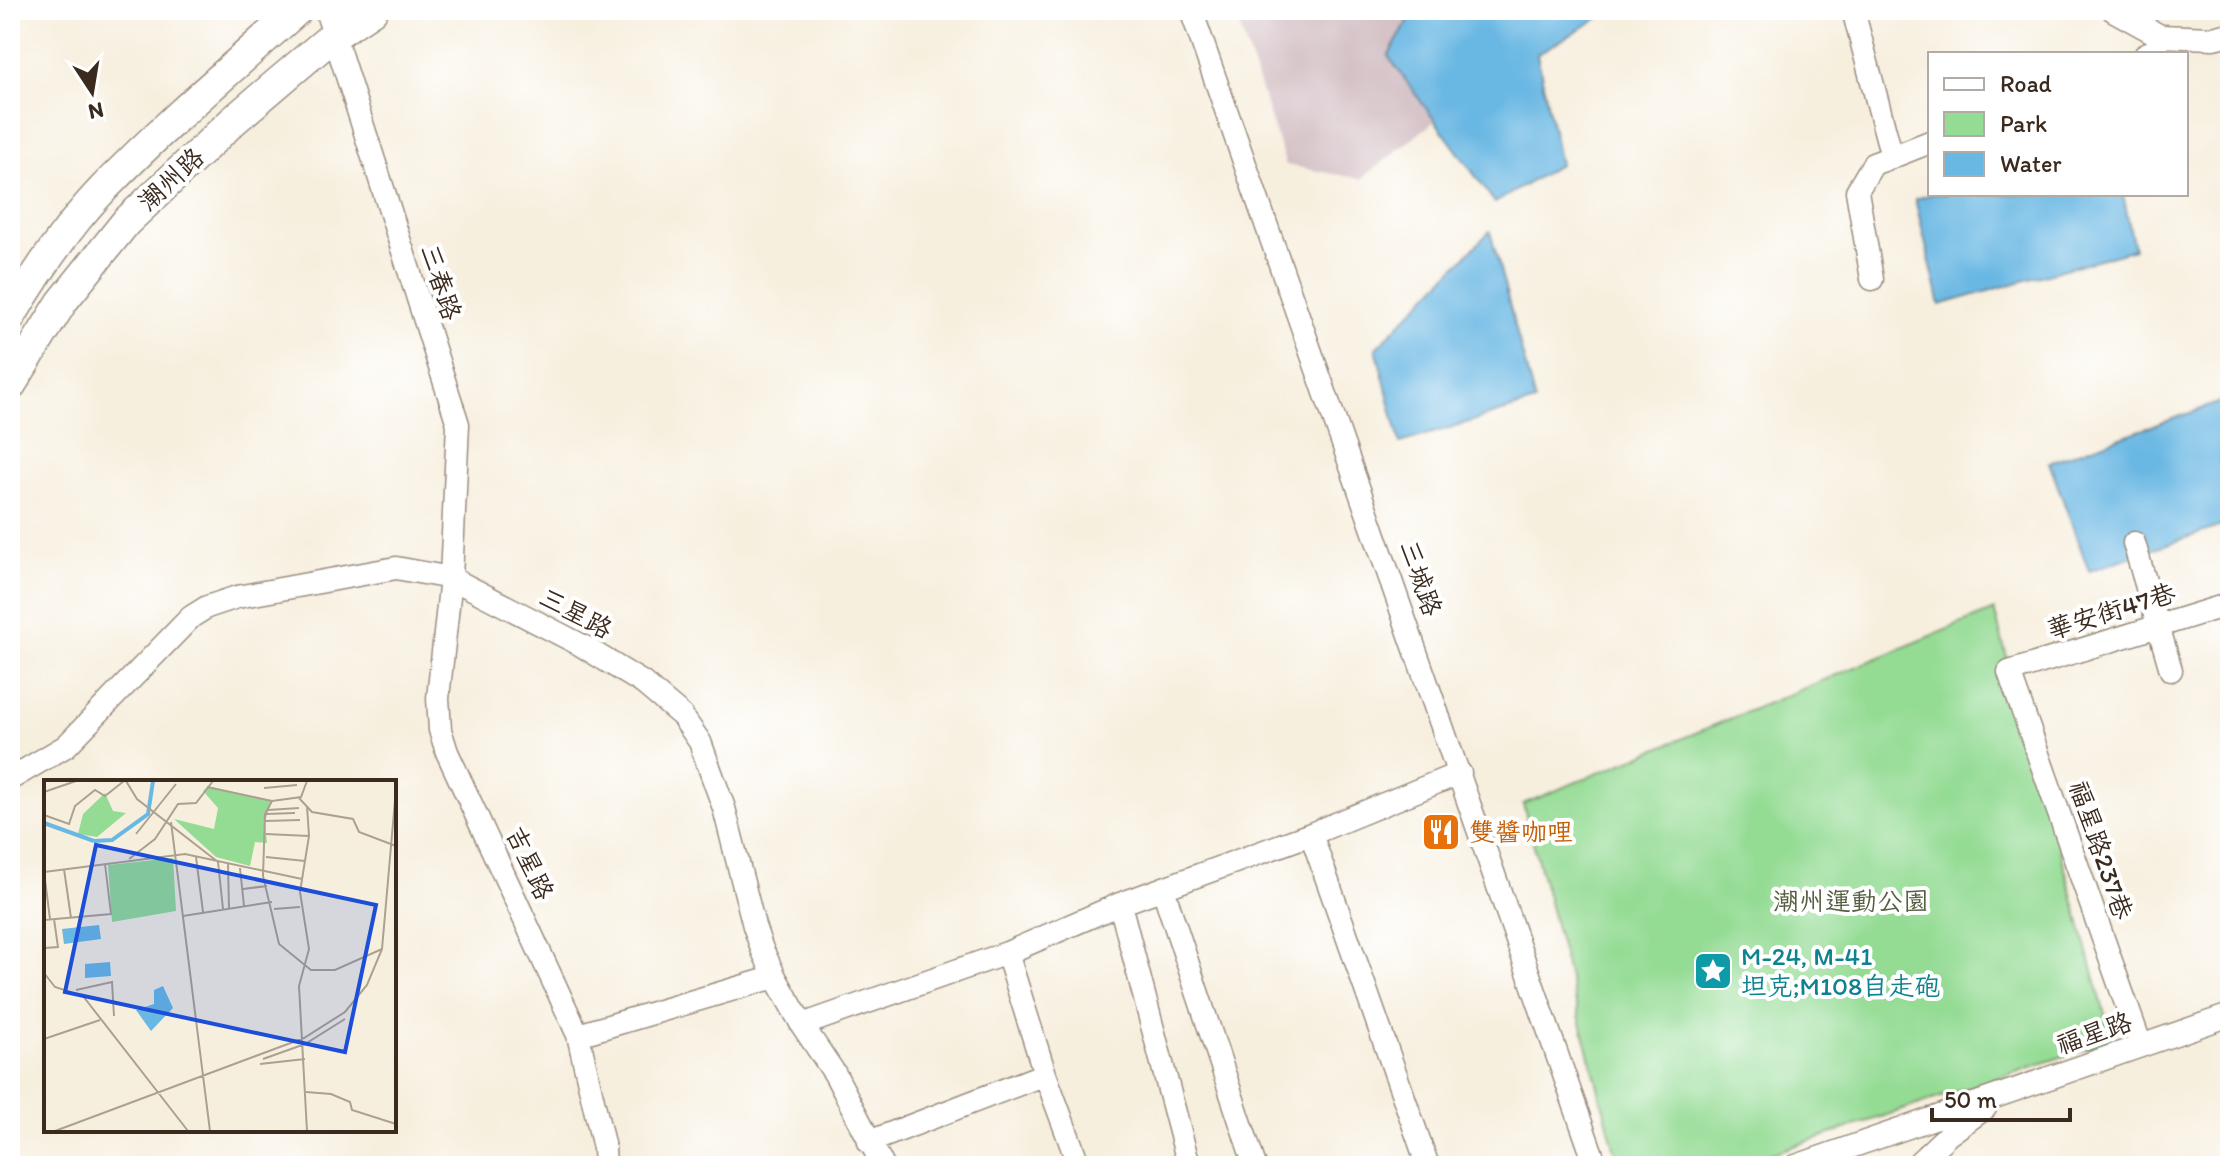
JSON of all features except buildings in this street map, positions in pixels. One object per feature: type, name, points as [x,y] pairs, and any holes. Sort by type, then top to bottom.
[{"type":"main road","name":"潮州路","points":[[10,317],[33,279],[102,190],[297,10]]},
{"type":"main road","name":"潮州路","points":[[10,386],[62,302],[126,222],[233,121],[330,23],[372,10]]},
{"type":"street","name":"三城路","points":[[1191,10],[1596,1166]]},
{"type":"street","points":[[1853,10],[1892,157]]},
{"type":"street","points":[[2113,10],[2160,36],[2213,38],[2230,34]]},
{"type":"street","name":"三春路","points":[[330,23],[458,424],[451,578]]},
{"type":"street","points":[[2151,52],[2156,50],[2160,36]]},
{"type":"street","points":[[1872,279],[1857,191],[1873,164],[1928,143]]},
{"type":"street","points":[[2134,543],[2171,670]]},
{"type":"street","name":"三星路","points":[[10,779],[66,746],[191,617],[207,607],[237,597],[396,568],[451,578],[581,645],[643,683],[682,716],[700,742],[724,808],[754,926],[775,977],[835,1074],[883,1166]]},
{"type":"street","name":"吉星路","points":[[451,578],[438,698],[440,730],[447,752],[578,1035],[604,1148],[605,1166]]},
{"type":"street","name":"華安街47巷","points":[[2009,672],[2230,604]]},
{"type":"street","name":"福星路237巷","points":[[2009,672],[2141,1046]]},
{"type":"street","points":[[802,1025],[1007,953],[1120,904],[1311,834],[1460,773]]},
{"type":"street","points":[[1311,834],[1428,1166]]},
{"type":"street","points":[[1163,889],[1255,1166]]},
{"type":"street","points":[[1120,904],[1189,1166]]},
{"type":"street","points":[[1007,953],[1045,1074],[1079,1166]]},
{"type":"street","points":[[578,1035],[775,977]]},
{"type":"street","name":"福星路","points":[[1796,1166],[2230,1015]]},
{"type":"street","points":[[869,1142],[1045,1074]]},
{"type":"street","points":[[1915,1166],[1949,1134],[2001,1095]]},
{"type":"shaded area","points":[[1234,10],[1415,10],[1388,56],[1435,121],[1361,179],[1286,165]]},
{"type":"green space","name":"潮州運動公園","points":[[1994,610],[2112,1040],[1734,1166],[1619,1166],[1523,804]]},
{"type":"water","points":[[1415,10],[1613,10],[1537,54],[1560,164],[1495,203],[1388,56]]},
{"type":"water","points":[[1928,195],[2123,196],[2134,249],[1940,305],[1915,199]]},
{"type":"water","points":[[1490,231],[1535,402],[1400,443],[1376,348]]},
{"type":"water","points":[[2230,399],[2230,523],[2089,571],[2049,462]]},
{"type":"place","name":"雙醬咖哩","points":[[1441,832]]},
{"type":"place","name":"M-24, M-41 坦克;M108自走砲","points":[[1713,971]]}]
